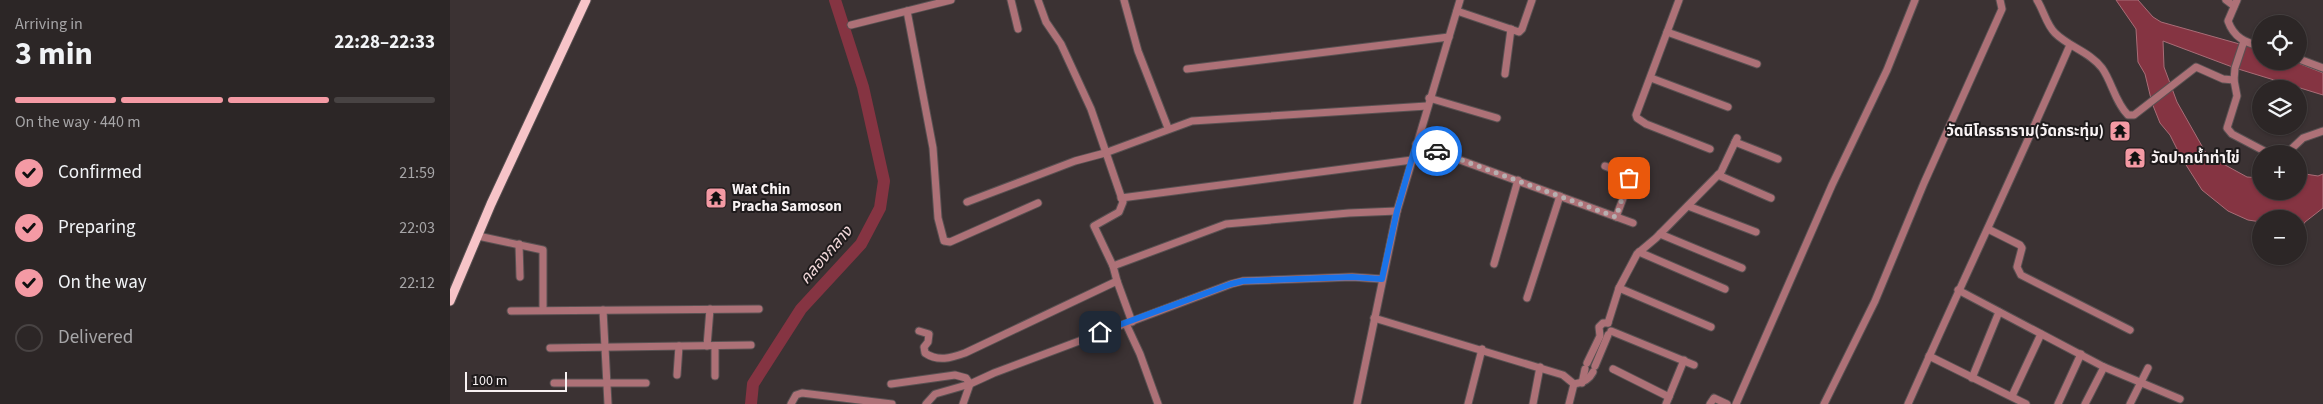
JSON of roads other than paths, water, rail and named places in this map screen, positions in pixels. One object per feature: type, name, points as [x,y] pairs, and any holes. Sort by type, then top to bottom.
[{"type":"main road","points":[[450,302],[478,236],[586,0]]},
{"type":"street","points":[[851,25],[951,0]]},
{"type":"street","points":[[1011,0],[1018,29]]},
{"type":"street","points":[[1038,0],[1046,22],[1062,44],[1091,108],[1121,198],[1122,205],[1118,212],[1094,226],[1113,266],[1129,323],[1158,404]]},
{"type":"street","points":[[1124,0],[1138,51],[1168,128]]},
{"type":"street","points":[[1357,404],[1397,211],[1429,98],[1460,0]]},
{"type":"street","points":[[1457,11],[1519,32],[1522,29],[1532,0]]},
{"type":"street","points":[[1679,0],[1636,115],[1637,118],[1646,124],[1710,150]]},
{"type":"street","points":[[1736,404],[1832,185],[1887,70],[1915,0]]},
{"type":"street","points":[[1824,404],[1875,301],[1924,183],[2002,9],[2000,0]]},
{"type":"street","points":[[2037,0],[2047,23],[2056,34],[2094,59],[2103,69],[2113,93],[2128,115],[2134,115],[2174,86],[2196,67],[2224,79],[2234,80]]},
{"type":"street","points":[[2226,0],[2235,3],[2228,21],[2232,32],[2244,41],[2252,44]]},
{"type":"street","points":[[907,11],[933,148],[938,218],[944,241],[950,242],[1038,203]]},
{"type":"street","points":[[1505,74],[1511,29]]},
{"type":"street","points":[[1667,32],[1757,64]]},
{"type":"street","points":[[1187,69],[1449,37]]},
{"type":"street","points":[[2244,41],[2235,68],[2236,96],[2227,128],[2232,134],[2253,145]]},
{"type":"street","points":[[1908,404],[1958,290],[2034,131],[2070,45]]},
{"type":"street","points":[[2307,62],[2323,68]]},
{"type":"street","points":[[1651,78],[1728,107]]},
{"type":"street","points":[[1429,98],[1497,118]]},
{"type":"street","points":[[967,202],[1075,161],[1105,153],[1168,128],[1192,122],[1427,106]]},
{"type":"street","points":[[2296,145],[2303,138],[2323,132]]},
{"type":"street","points":[[1569,404],[1586,366],[1611,326],[1608,323],[1619,288],[1640,252],[1718,176],[1736,140],[1778,159]]},
{"type":"street","points":[[1416,144],[1633,223]]},
{"type":"street","points":[[1121,198],[1412,160]]},
{"type":"street","points":[[1605,166],[1627,175],[1630,180],[1616,217]]},
{"type":"street","points":[[1718,176],[1772,198]]},
{"type":"street","points":[[1494,264],[1518,180]]},
{"type":"street","points":[[1527,298],[1560,196]]},
{"type":"street","points":[[1688,206],[1756,232]]},
{"type":"street","points":[[1113,266],[1226,224],[1350,213],[1397,211]]},
{"type":"street","points":[[1988,229],[2020,245],[2022,248],[2017,267],[2021,275],[2130,330]]},
{"type":"street","points":[[1660,234],[1742,268]]},
{"type":"street","points":[[478,236],[543,250],[543,310]]},
{"type":"street","points":[[519,244],[520,277]]},
{"type":"street","points":[[1640,252],[1725,288]]},
{"type":"street","points":[[926,404],[935,394],[970,384],[1048,351],[1243,281],[1352,277],[1382,279]]},
{"type":"street","points":[[919,331],[929,334],[928,342],[924,347],[925,353],[934,358],[951,358],[965,354],[1117,281]]},
{"type":"street","points":[[1619,288],[1711,327]]},
{"type":"street","points":[[1958,290],[2104,367],[2139,384],[2180,399]]},
{"type":"street","points":[[511,311],[759,309]]},
{"type":"street","points":[[603,310],[608,404]]},
{"type":"street","points":[[710,310],[711,346],[715,376]]},
{"type":"street","points":[[1972,378],[1998,312]]},
{"type":"street","points":[[1374,318],[1482,349],[1563,375],[1578,383]]},
{"type":"street","points":[[1608,323],[1601,324],[1599,329],[1694,365]]},
{"type":"street","points":[[1578,383],[1590,378],[1607,333]]},
{"type":"street","points":[[2012,396],[2041,334]]},
{"type":"street","points":[[550,348],[751,345]]},
{"type":"street","points":[[677,375],[679,346]]},
{"type":"street","points":[[1468,404],[1482,349]]},
{"type":"street","points":[[2058,404],[2081,354]]},
{"type":"street","points":[[1929,356],[2026,404]]},
{"type":"street","points":[[1613,369],[1668,400],[1684,360]]},
{"type":"street","points":[[2085,404],[2104,367]]},
{"type":"street","points":[[1532,404],[1540,368]]},
{"type":"street","points":[[2130,404],[2148,368]]},
{"type":"street","points":[[891,384],[955,375],[966,378],[970,384]]},
{"type":"street","points":[[554,383],[646,383]]},
{"type":"street","points":[[963,404],[970,384]]},
{"type":"street","points":[[790,404],[796,395],[802,393],[892,404]]},
{"type":"street","points":[[1710,404],[1714,398],[1727,404]]},
{"type":"waterway","name":"คลองกลาง","points":[[751,404],[753,384],[801,309],[861,244],[880,208],[884,181],[863,87],[835,0]]},
{"type":"place","name":"วัดนิโครธาราม(วัดกระทุ่ม)","points":[[2120,131]]},
{"type":"place","name":"วัดปากน้ำท่าไข่","points":[[2135,158]]},
{"type":"place","name":"Wat Chin Pracha Samoson","points":[[716,198]]}]
